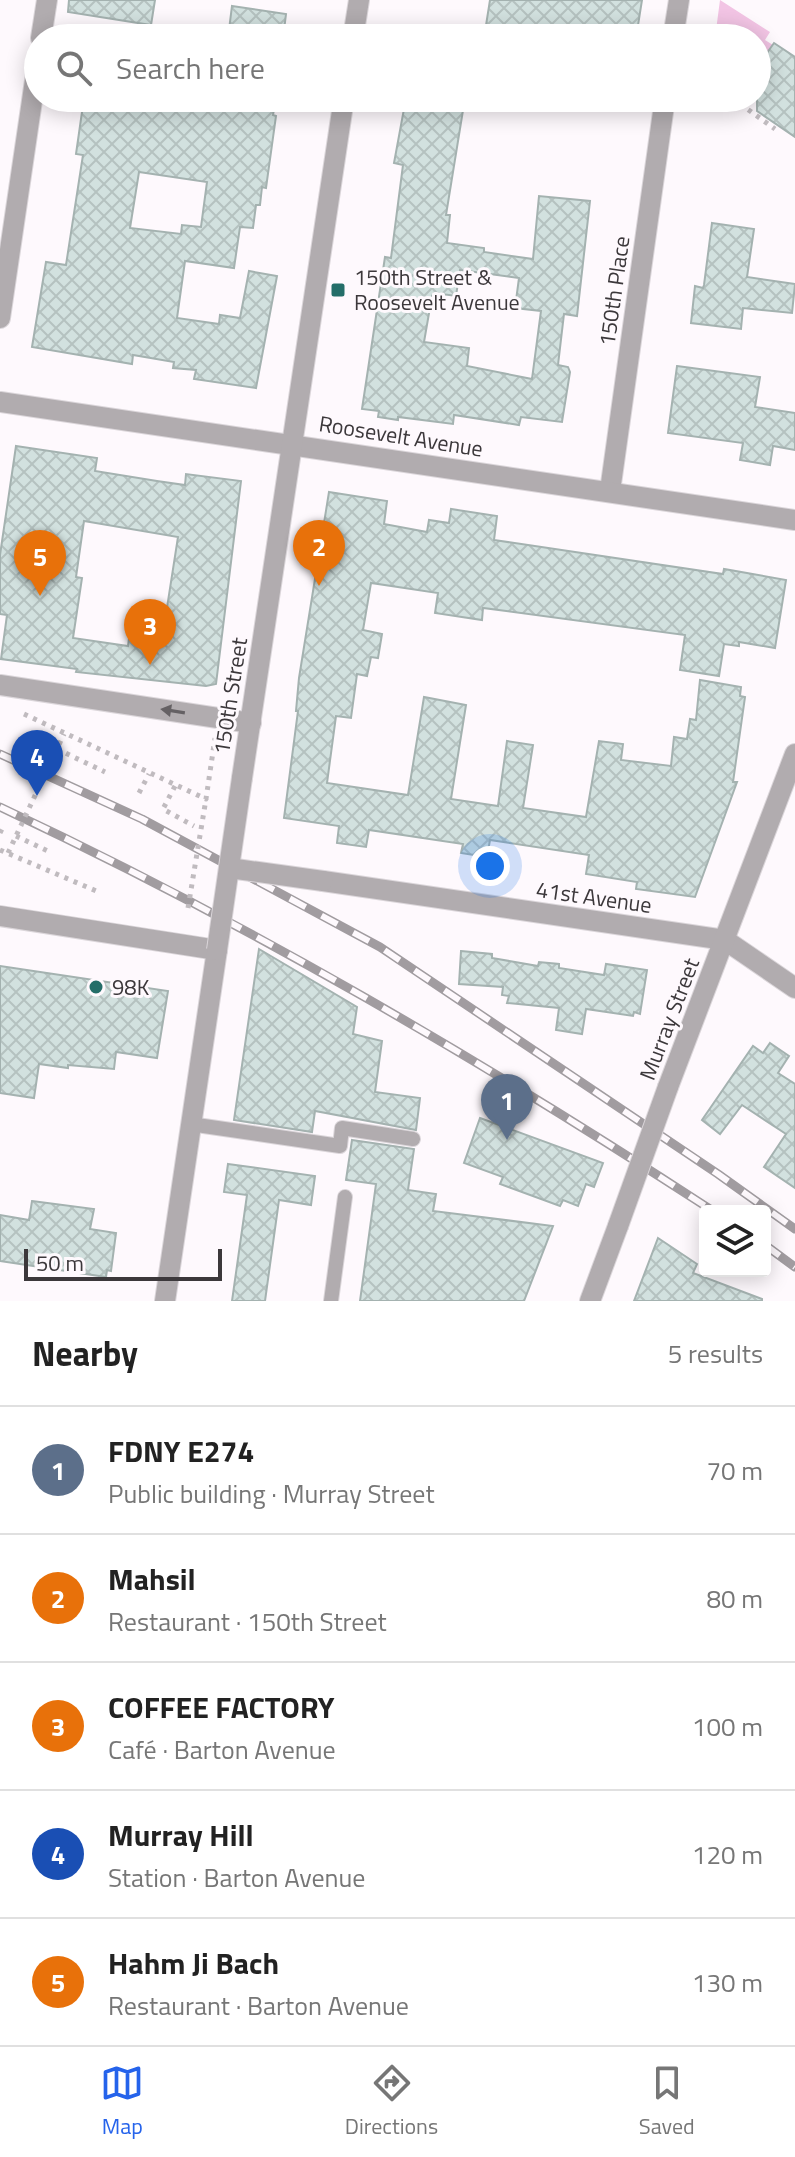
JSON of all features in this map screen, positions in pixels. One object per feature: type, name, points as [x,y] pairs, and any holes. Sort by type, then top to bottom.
[{"type":"street","points":[[43,24],[47,0]]},
{"type":"street","points":[[355,24],[359,0]]},
{"type":"street","points":[[675,24],[679,0]]},
{"type":"street","points":[[0,318],[30,112]]},
{"type":"street","name":"150th Street","points":[[165,1301],[342,112]]},
{"type":"street","name":"150th Place","points":[[610,491],[663,112]]},
{"type":"street","name":"Roosevelt Avenue","points":[[0,402],[795,520]]},
{"type":"street","points":[[0,685],[251,723]]},
{"type":"street","name":"Murray Street","points":[[590,1301],[795,754]]},
{"type":"street","name":"41st Avenue","points":[[229,868],[725,940],[795,988]]},
{"type":"street","points":[[0,916],[217,950]]},
{"type":"lane","points":[[190,1124],[340,1146],[342,1128],[413,1139]]},
{"type":"lane","points":[[331,1301],[345,1197]]},
{"type":"path","points":[[751,112],[775,129]]},
{"type":"path","points":[[16,710],[206,799]]},
{"type":"path","points":[[188,908],[216,730]]},
{"type":"path","points":[[8,853],[64,734]]},
{"type":"path","points":[[57,749],[105,772]]},
{"type":"path","points":[[139,793],[149,774]]},
{"type":"path","points":[[175,786],[163,809],[194,826]]},
{"type":"path","points":[[16,836],[52,853]]},
{"type":"path","points":[[0,850],[101,893]]},
{"type":"shaded area","points":[[720,0],[758,24],[717,24]]},
{"type":"building","points":[[69,0],[155,0],[151,24],[68,12]]},
{"type":"building","points":[[490,0],[642,0],[638,24],[486,24]]},
{"type":"building","points":[[232,6],[286,14],[285,24],[230,24]]},
{"type":"building","points":[[774,43],[795,57],[795,137],[758,112],[771,112],[771,47]]},
{"type":"building","points":[[82,112],[274,112],[276,116],[266,188],[262,187],[260,205],[256,205],[253,228],[240,227],[234,268],[185,261],[177,318],[219,324],[220,315],[240,318],[249,271],[277,276],[256,388],[194,379],[196,370],[173,368],[174,362],[133,355],[132,364],[32,347],[46,262],[66,265],[83,155],[76,154]],"holes":[[[139,172],[207,182],[201,227],[182,225],[181,234],[130,228]]]},
{"type":"building","points":[[403,112],[463,112],[446,215],[450,215],[447,243],[484,248],[484,252],[533,259],[539,196],[590,201],[577,316],[564,314],[558,365],[568,367],[570,372],[562,422],[521,417],[519,425],[454,415],[453,424],[378,417],[379,411],[362,409],[385,257],[391,258],[403,165],[394,163]],"holes":[[[460,270],[519,278],[515,308],[541,311],[532,379],[467,366],[469,348],[424,342],[432,296],[434,293],[456,296]]]},
{"type":"building","points":[[712,223],[754,229],[747,277],[795,284],[792,313],[743,308],[741,329],[691,323],[695,286],[703,288],[704,285]]},
{"type":"building","points":[[677,366],[760,377],[755,407],[795,413],[795,450],[773,446],[770,465],[740,460],[743,443],[668,433]]},
{"type":"building","points":[[16,446],[97,458],[95,471],[157,481],[185,485],[186,474],[241,481],[216,684],[206,686],[76,672],[77,669],[1,659],[7,615],[0,614],[0,555]],"holes":[[[84,521],[178,537],[164,627],[131,623],[128,646],[73,638],[82,578],[76,577]]]},
{"type":"building","points":[[329,492],[387,501],[384,524],[427,532],[429,520],[449,523],[451,509],[497,516],[494,540],[723,574],[724,569],[786,580],[775,648],[739,642],[739,646],[724,644],[719,676],[680,670],[685,635],[483,608],[482,620],[435,613],[438,593],[371,583],[363,630],[382,634],[378,658],[371,657],[367,676],[357,674],[351,718],[336,716],[327,783],[408,795],[424,697],[466,705],[451,799],[498,806],[507,741],[533,745],[523,808],[586,817],[599,741],[623,744],[621,760],[671,766],[674,737],[687,739],[690,719],[696,720],[700,680],[741,687],[740,696],[745,697],[733,782],[737,782],[695,897],[636,889],[637,882],[586,874],[589,855],[490,840],[487,857],[461,853],[463,844],[369,830],[366,847],[337,843],[339,826],[284,818],[298,711],[299,678]]},
{"type":"building","points":[[259,949],[357,1007],[353,1034],[382,1041],[375,1092],[420,1098],[416,1130],[315,1111],[312,1132],[234,1120]]},
{"type":"building","points":[[461,951],[492,954],[492,958],[538,966],[539,962],[559,964],[559,968],[604,975],[606,964],[647,970],[640,1014],[634,1012],[633,1016],[586,1009],[582,1034],[556,1030],[559,1008],[507,1003],[509,996],[502,995],[503,987],[459,984]]},
{"type":"building","points":[[0,966],[168,991],[157,1058],[116,1052],[114,1069],[39,1064],[34,1098],[0,1093]]},
{"type":"building","points":[[770,1043],[789,1056],[778,1073],[795,1084],[795,1188],[764,1167],[786,1134],[742,1105],[720,1134],[702,1120],[753,1046],[763,1053]]},
{"type":"building","points":[[480,1118],[603,1163],[594,1187],[586,1184],[578,1206],[563,1200],[560,1206],[500,1184],[503,1177],[464,1163]]},
{"type":"building","points":[[352,1140],[414,1149],[408,1190],[436,1194],[433,1211],[553,1226],[524,1301],[360,1301],[376,1184],[346,1180]]},
{"type":"building","points":[[228,1164],[315,1176],[311,1205],[279,1200],[265,1301],[232,1301],[247,1195],[224,1192]]},
{"type":"building","points":[[32,1201],[94,1209],[90,1229],[116,1233],[111,1271],[107,1270],[106,1277],[0,1261],[0,1215],[29,1220]]},
{"type":"building","points":[[658,1238],[697,1264],[693,1273],[699,1277],[762,1299],[762,1301],[634,1301]]},
{"type":"railway","points":[[0,754],[142,819],[380,947],[795,1229]]},
{"type":"railway","points":[[0,807],[184,898],[364,997],[540,1101],[704,1205]]},
{"type":"railway","points":[[771,1249],[795,1267]]},
{"type":"place","name":"150th Street & Roosevelt Avenue","points":[[338,290]]},
{"type":"place","name":"Mahsil","points":[[319,586]]},
{"type":"place","name":"Hahm Ji Bach","points":[[40,596]]},
{"type":"place","name":"COFFEE FACTORY","points":[[150,665]]},
{"type":"place","name":"Murray Hill","points":[[37,796]]},
{"type":"place","name":"98K","points":[[96,987]]},
{"type":"place","name":"FDNY E274","points":[[507,1140]]}]
